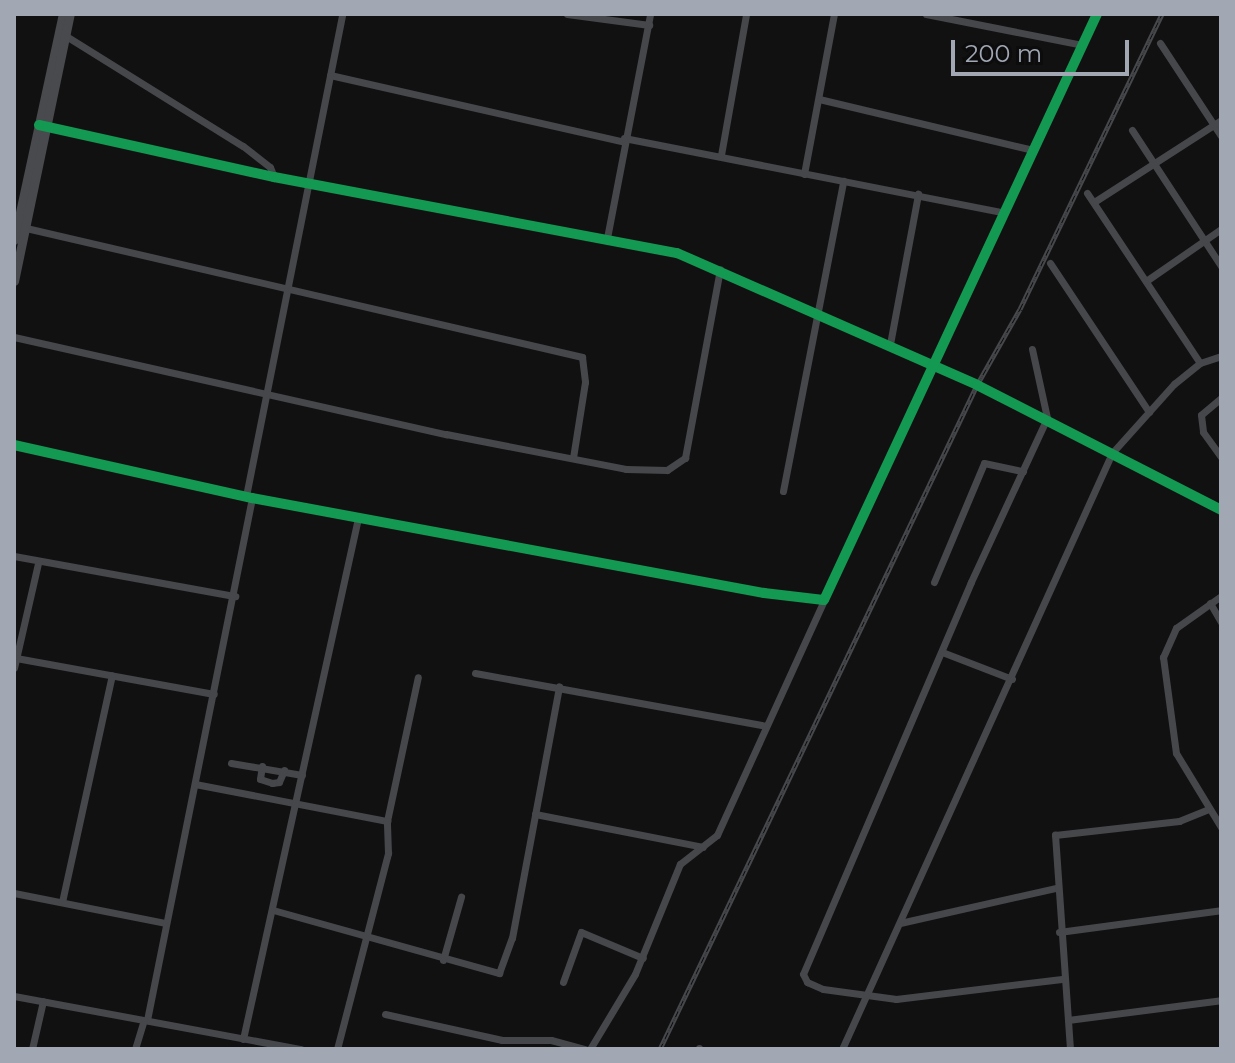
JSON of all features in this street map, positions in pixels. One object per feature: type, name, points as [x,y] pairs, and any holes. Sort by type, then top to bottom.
[{"type":"main road","points":[[54,14],[63,31]]},
{"type":"main road","points":[[14,240],[68,14]]},
{"type":"main road","points":[[14,281],[43,126]]},
{"type":"street","points":[[135,1049],[145,1020],[235,596],[267,392],[311,184],[342,14]]},
{"type":"street","points":[[567,14],[632,22],[648,29]]},
{"type":"street","points":[[607,238],[650,14]]},
{"type":"street","points":[[721,155],[746,14]]},
{"type":"street","points":[[804,174],[834,14]]},
{"type":"street","points":[[932,14],[1082,45]]},
{"type":"street","points":[[385,1014],[502,1040],[529,1044],[551,1040],[588,1049],[643,958],[680,864],[717,835],[1002,212],[1097,14]]},
{"type":"street","points":[[63,31],[243,146],[274,177]]},
{"type":"street","points":[[1160,43],[1217,122],[1221,136]]},
{"type":"street","points":[[330,75],[624,140],[721,155],[1002,212]]},
{"type":"street","points":[[819,99],[1033,150]]},
{"type":"street","points":[[1094,202],[1217,122]]},
{"type":"street","points":[[43,126],[274,177],[677,253],[821,313],[1047,418],[1221,510]]},
{"type":"street","points":[[1132,130],[1221,266]]},
{"type":"street","points":[[783,491],[821,313],[843,181]]},
{"type":"street","points":[[1087,193],[1200,363]]},
{"type":"street","points":[[890,344],[918,194]]},
{"type":"street","points":[[26,228],[289,286],[582,357],[585,382],[573,458]]},
{"type":"street","points":[[1146,281],[1221,229]]},
{"type":"street","points":[[1050,263],[1149,412]]},
{"type":"street","points":[[14,337],[573,458],[646,471],[672,469],[685,458],[720,269]]},
{"type":"street","points":[[1032,349],[1048,400],[1047,418],[803,969],[811,985],[906,999],[1062,979]]},
{"type":"street","points":[[842,1049],[1112,453],[1200,363],[1221,356]]},
{"type":"street","points":[[1221,398],[1201,415],[1203,432],[1221,457]]},
{"type":"street","points":[[14,445],[358,518],[764,593],[824,600]]},
{"type":"street","points":[[934,582],[984,463],[1023,471]]},
{"type":"street","points":[[243,1039],[358,518]]},
{"type":"street","points":[[14,556],[38,563],[235,596]]},
{"type":"street","points":[[14,668],[38,563]]},
{"type":"street","points":[[1221,596],[1169,635],[1163,657],[1172,740],[1190,782],[1221,827]]},
{"type":"street","points":[[1210,603],[1221,622]]},
{"type":"street","points":[[942,652],[1012,679]]},
{"type":"street","points":[[16,658],[214,694]]},
{"type":"street","points":[[475,673],[766,726]]},
{"type":"street","points":[[62,902],[112,675]]},
{"type":"street","points":[[337,1049],[388,853],[387,821],[418,677]]},
{"type":"street","points":[[273,910],[493,975],[500,972],[512,938],[559,686]]},
{"type":"street","points":[[231,763],[302,775]]},
{"type":"street","points":[[262,766],[260,779],[272,783],[279,782],[284,770]]},
{"type":"street","points":[[195,784],[387,821]]},
{"type":"street","points":[[1070,1049],[1055,888],[1055,835],[1179,821],[1209,809]]},
{"type":"street","points":[[535,814],[703,847]]},
{"type":"street","points":[[900,923],[1055,888]]},
{"type":"street","points":[[14,893],[166,923]]},
{"type":"street","points":[[443,960],[461,897]]},
{"type":"street","points":[[1059,932],[1221,910]]},
{"type":"street","points":[[563,982],[582,932],[643,958]]},
{"type":"street","points":[[14,996],[301,1049]]},
{"type":"street","points":[[1068,1020],[1221,1000]]},
{"type":"street","points":[[32,1049],[43,1001]]},
{"type":"railway","points":[[660,1049],[977,385],[1020,309],[1162,14]]},
{"type":"cycle path","points":[[14,445],[252,498],[764,593],[824,600],[1097,14]]},
{"type":"cycle path","points":[[39,125],[274,177],[677,253],[977,385],[1221,510]]}]
